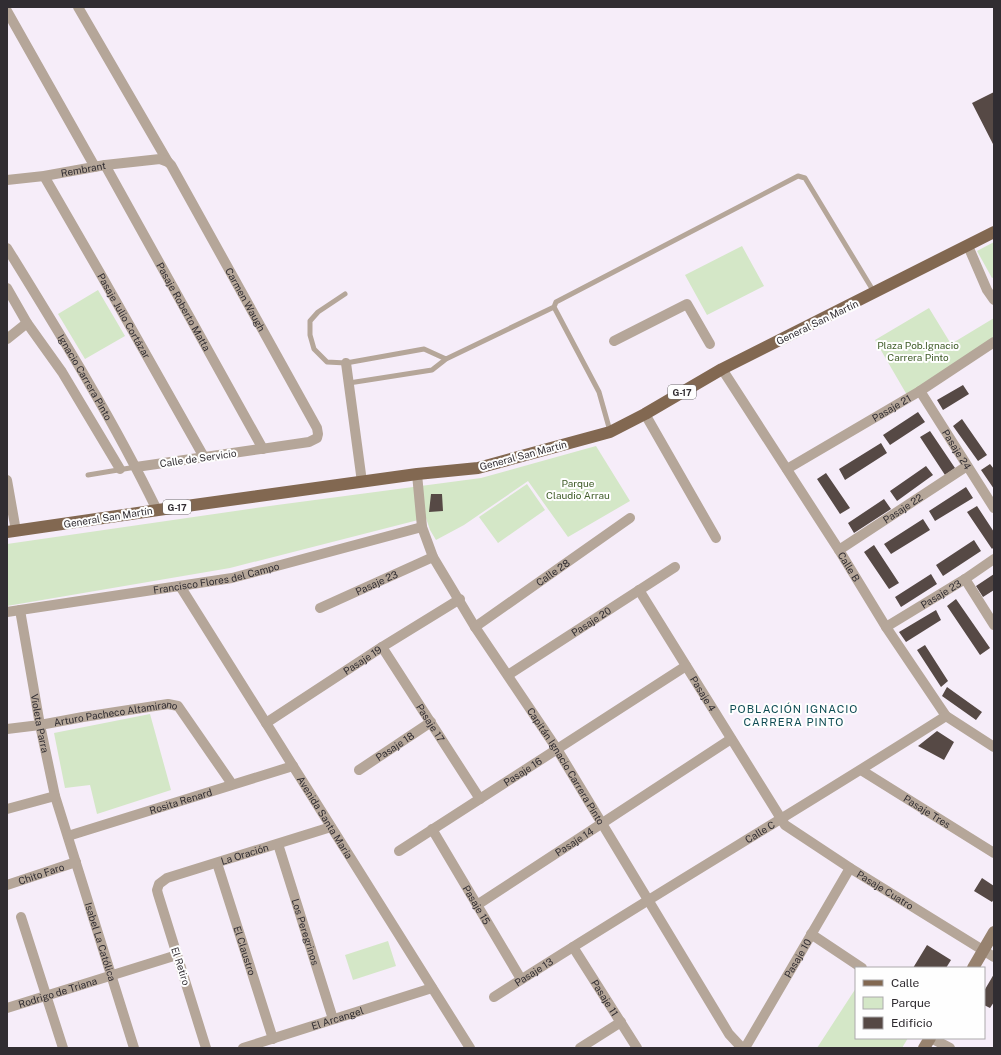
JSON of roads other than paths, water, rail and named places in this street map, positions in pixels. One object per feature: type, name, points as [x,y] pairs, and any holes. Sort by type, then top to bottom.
[{"type":"main road","name":"General San Martín","points":[[11,532],[417,474],[478,468],[610,432],[645,414],[722,369],[994,232]]},
{"type":"main road","points":[[974,967],[989,954],[994,932]]},
{"type":"main road","points":[[924,1048],[929,1039]]},
{"type":"street","points":[[78,7],[164,160]]},
{"type":"street","name":"Pasaje Roberto Matta","points":[[7,11],[100,166],[263,448]]},
{"type":"street","name":"Rembrant","points":[[7,180],[44,176],[100,166],[164,160]]},
{"type":"street","name":"Carmen Waugh","points":[[164,160],[171,165],[317,428],[317,438],[309,442]]},
{"type":"street","name":"Pasaje Julio Cortázar","points":[[44,176],[204,457]]},
{"type":"street","points":[[968,246],[987,290],[994,300]]},
{"type":"street","name":"Ignacio Carrera Pinto","points":[[7,248],[81,369],[136,467],[157,510]]},
{"type":"street","points":[[7,288],[27,323],[62,372],[120,469]]},
{"type":"street","points":[[614,341],[687,304],[710,344]]},
{"type":"street","points":[[7,339],[27,323]]},
{"type":"street","name":"Pasaje 21","points":[[786,469],[920,391],[994,342]]},
{"type":"street","points":[[346,363],[362,482]]},
{"type":"street","name":"Calle B","points":[[722,369],[839,550],[886,627],[946,716],[994,746]]},
{"type":"street","name":"Pasaje 24","points":[[920,391],[994,508]]},
{"type":"street","points":[[645,414],[716,538]]},
{"type":"street","name":"Calle de Servicio","points":[[136,467],[309,442]]},
{"type":"street","name":"Pasaje 22","points":[[839,550],[967,466]]},
{"type":"street","name":"Capitán Ignacio Carrera Pinto","points":[[417,474],[422,527],[433,557],[460,599],[475,627],[557,749],[729,1034],[743,1048]]},
{"type":"street","points":[[8,484],[11,532]]},
{"type":"street","name":"Calle 28","points":[[475,627],[630,518]]},
{"type":"street","name":"Francisco Flores del Campo","points":[[7,612],[232,578],[422,527]]},
{"type":"street","name":"Pasaje 23","points":[[320,608],[433,557]]},
{"type":"street","name":"Pasaje 23","points":[[886,627],[965,579],[994,559]]},
{"type":"street","name":"Pasaje 20","points":[[508,675],[675,567]]},
{"type":"street","points":[[965,579],[994,625]]},
{"type":"street","name":"Avenida Santa María","points":[[180,586],[468,1048]]},
{"type":"street","name":"Pasaje 4","points":[[639,590],[780,818]]},
{"type":"street","name":"Pasaje 19","points":[[266,723],[382,647],[460,599]]},
{"type":"street","name":"Violeta Parra","points":[[20,610],[40,726],[55,796],[68,836]]},
{"type":"street","name":"Pasaje 17","points":[[382,647],[480,799]]},
{"type":"street","name":"Pasaje 16","points":[[399,851],[686,666]]},
{"type":"street","name":"Arturo Pacheco Altamirano","points":[[7,729],[40,726],[83,717],[168,704],[178,706],[232,784]]},
{"type":"street","name":"Calle C","points":[[573,947],[780,818],[862,770],[946,716]]},
{"type":"street","name":"Pasaje 18","points":[[359,770],[431,722]]},
{"type":"street","name":"Pasaje 14","points":[[478,905],[731,739]]},
{"type":"street","name":"Rosita Renard","points":[[68,836],[293,766]]},
{"type":"street","name":"Pasaje Tres","points":[[862,770],[994,853]]},
{"type":"street","points":[[7,809],[55,796]]},
{"type":"street","name":"Pasaje Cuatro","points":[[780,818],[785,825],[850,868],[989,954]]},
{"type":"street","name":"La Oración","points":[[159,884],[167,878],[331,827]]},
{"type":"street","name":"Pasaje 15","points":[[432,829],[522,979]]},
{"type":"street","name":"Isabel La Católica","points":[[68,836],[134,1048]]},
{"type":"street","name":"Los Peregrinos","points":[[278,844],[333,1019]]},
{"type":"street","name":"Chito Faro","points":[[7,885],[76,862]]},
{"type":"street","name":"El Claustro","points":[[217,863],[273,1038]]},
{"type":"street","name":"Pasaje 10","points":[[743,1048],[850,868]]},
{"type":"street","name":"El Retiro","points":[[159,884],[157,890],[158,894],[206,1048]]},
{"type":"street","points":[[21,917],[63,1048]]},
{"type":"street","points":[[810,934],[860,967]]},
{"type":"street","name":"Pasaje 13","points":[[494,997],[573,947]]},
{"type":"street","name":"Pasaje 11","points":[[573,947],[637,1048]]},
{"type":"street","name":"Rodrigo de Triana","points":[[7,1008],[177,955]]},
{"type":"street","name":"El Arcangel","points":[[243,1048],[432,988]]},
{"type":"street","points":[[580,1048],[621,1022]]},
{"type":"street","points":[[932,1039],[950,1048]]},
{"type":"lane","points":[[349,383],[432,370],[446,359],[554,307],[556,302],[798,176],[805,178],[875,293]]},
{"type":"lane","points":[[345,294],[318,312],[310,321],[310,335],[314,349],[327,362],[346,363],[424,349],[446,359]]},
{"type":"lane","points":[[554,307],[599,392],[610,432]]},
{"type":"lane","name":"Calle de Servicio","points":[[88,475],[136,467]]},
{"type":"district","name":"POBLACIÓN IGNACIO CARRERA PINTO","points":[[794,715]]},
{"type":"park label","name":"Plaza Pob.Ignacio Carrera Pinto","points":[[918,350]]},
{"type":"park label","name":"Parque Claudio Arrau","points":[[578,488]]}]
